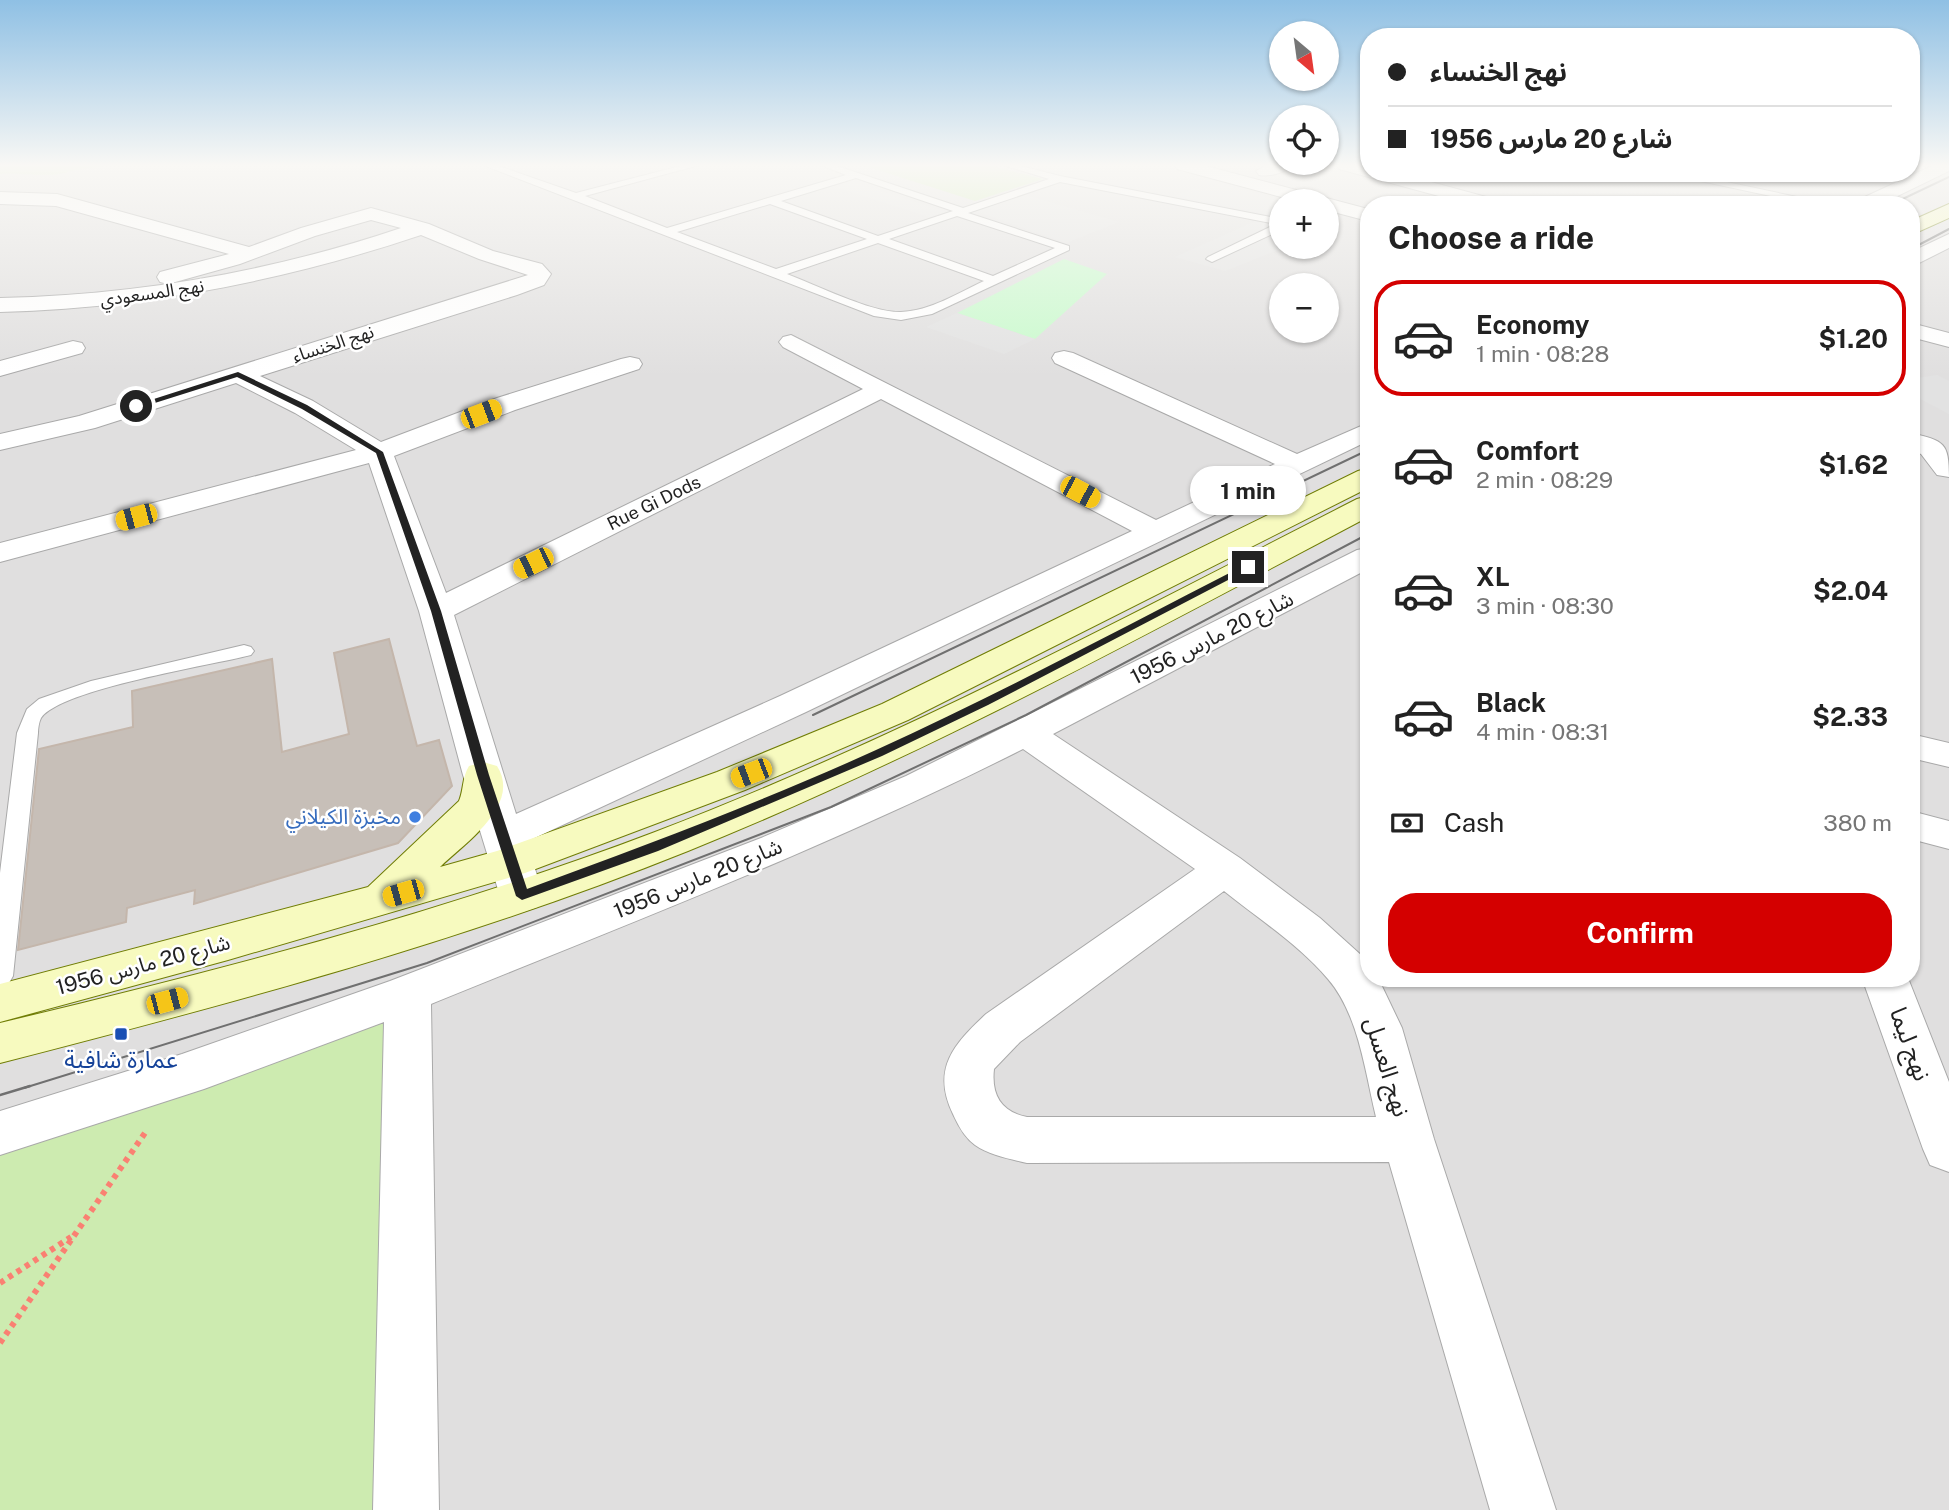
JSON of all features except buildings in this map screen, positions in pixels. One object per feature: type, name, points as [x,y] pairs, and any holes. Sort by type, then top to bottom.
[{"type":"main road","name":"شارع 20 مارس 1956","points":[[0,1043],[275,972],[512,865],[844,735],[1360,481]]},
{"type":"main road","name":"شارع 20 مارس 1956","points":[[0,1003],[512,865],[692,832],[902,743],[1360,509]]},
{"type":"main road","points":[[376,901],[420,864],[477,808],[484,789],[483,775]]},
{"type":"street","points":[[172,235],[242,257],[274,272]]},
{"type":"street","points":[[168,277],[242,257],[304,235]]},
{"type":"street","name":"نهج المسعودي","points":[[0,305],[117,299],[238,280],[337,256],[399,235]]},
{"type":"street","name":"نهج الخنساء","points":[[0,442],[86,422],[238,375],[509,290],[536,280],[540,274],[534,269],[486,255],[440,235]]},
{"type":"street","points":[[1920,257],[1946,244]]},
{"type":"street","points":[[1920,332],[1949,340]]},
{"type":"street","points":[[791,342],[1154,531]]},
{"type":"street","points":[[0,369],[73,348]]},
{"type":"street","points":[[1064,358],[1299,465]]},
{"type":"street","points":[[0,553],[379,452],[506,404],[630,364]]},
{"type":"street","points":[[238,375],[304,407],[379,452],[436,611],[512,865]]},
{"type":"street","name":"Rue Gi Dods","points":[[436,611],[872,395]]},
{"type":"street","name":"شارع 20 مارس 1956","points":[[512,865],[793,704],[1360,435]]},
{"type":"street","points":[[1920,444],[1930,448],[1948,468]]},
{"type":"street","points":[[1920,473],[1948,468]]},
{"type":"street","name":"شارع 20 مارس 1956","points":[[0,1133],[186,1074],[407,994],[788,842],[920,785],[1350,573]]},
{"type":"street","name":"نهج العسل","points":[[1025,733],[1225,869],[1304,930],[1345,967],[1363,995],[1378,1028],[1408,1139],[1524,1510]]},
{"type":"street","points":[[1920,748],[1949,755]]},
{"type":"street","points":[[1920,827],[1949,835]]},
{"type":"street","points":[[1225,869],[1003,1028],[973,1060],[968,1073],[971,1097],[982,1117],[991,1128],[1027,1140],[1408,1139]]},
{"type":"street","name":"نهج ليما","points":[[1888,987],[1949,1149]]},
{"type":"street","points":[[406,1510],[409,1059],[407,994]]},
{"type":"lane","points":[[680,235],[878,313],[901,316],[928,311],[1065,248],[1029,235]]},
{"type":"lane","points":[[871,235],[995,281]]},
{"type":"lane","points":[[777,273],[891,235]]},
{"type":"lane","points":[[1212,259],[1258,235]]},
{"type":"lane","points":[[0,976],[25,755],[30,721],[35,711],[48,701],[81,690],[244,651]]},
{"type":"path","points":[[0,1343],[186,1074]]},
{"type":"path","points":[[0,1283],[75,1235]]},
{"type":"shaded area","points":[[0,235],[1269,235],[1269,259],[1339,259],[1339,235],[1360,235],[1360,987],[1920,987],[1920,235],[1949,235],[1949,1510],[0,1510]]},
{"type":"shaded area","points":[[1045,235],[1085,235],[1066,243]]},
{"type":"shaded area","points":[[1223,235],[1269,235],[1269,254],[1225,271],[1175,257]]},
{"type":"shaded area","points":[[957,313],[1035,339],[1004,354],[926,327]]},
{"type":"shaded area","points":[[1937,375],[1949,381],[1949,414],[1920,399],[1920,378]]},
{"type":"green space","points":[[1064,259],[1107,274],[1035,339],[957,313]]},
{"type":"green space","points":[[377,1022],[408,1026],[385,1510],[0,1510],[0,1146]]},
{"type":"tram line","points":[[1920,244],[1937,235]]},
{"type":"tram line","points":[[813,715],[1360,454]]},
{"type":"tram line","points":[[24,1088],[427,963],[831,807],[1026,715],[1360,538]]},
{"type":"tram line","points":[[0,1095],[30,1086]]},
{"type":"place","name":"مخبزة الكيلاني","points":[[415,817]]},
{"type":"place","name":"عمارة شافية","points":[[121,1034]]},
{"type":"route","points":[[136,406],[238,375],[304,407],[379,452],[436,611],[483,775],[522,896],[654,848],[878,754],[984,703],[1248,567]]}]
